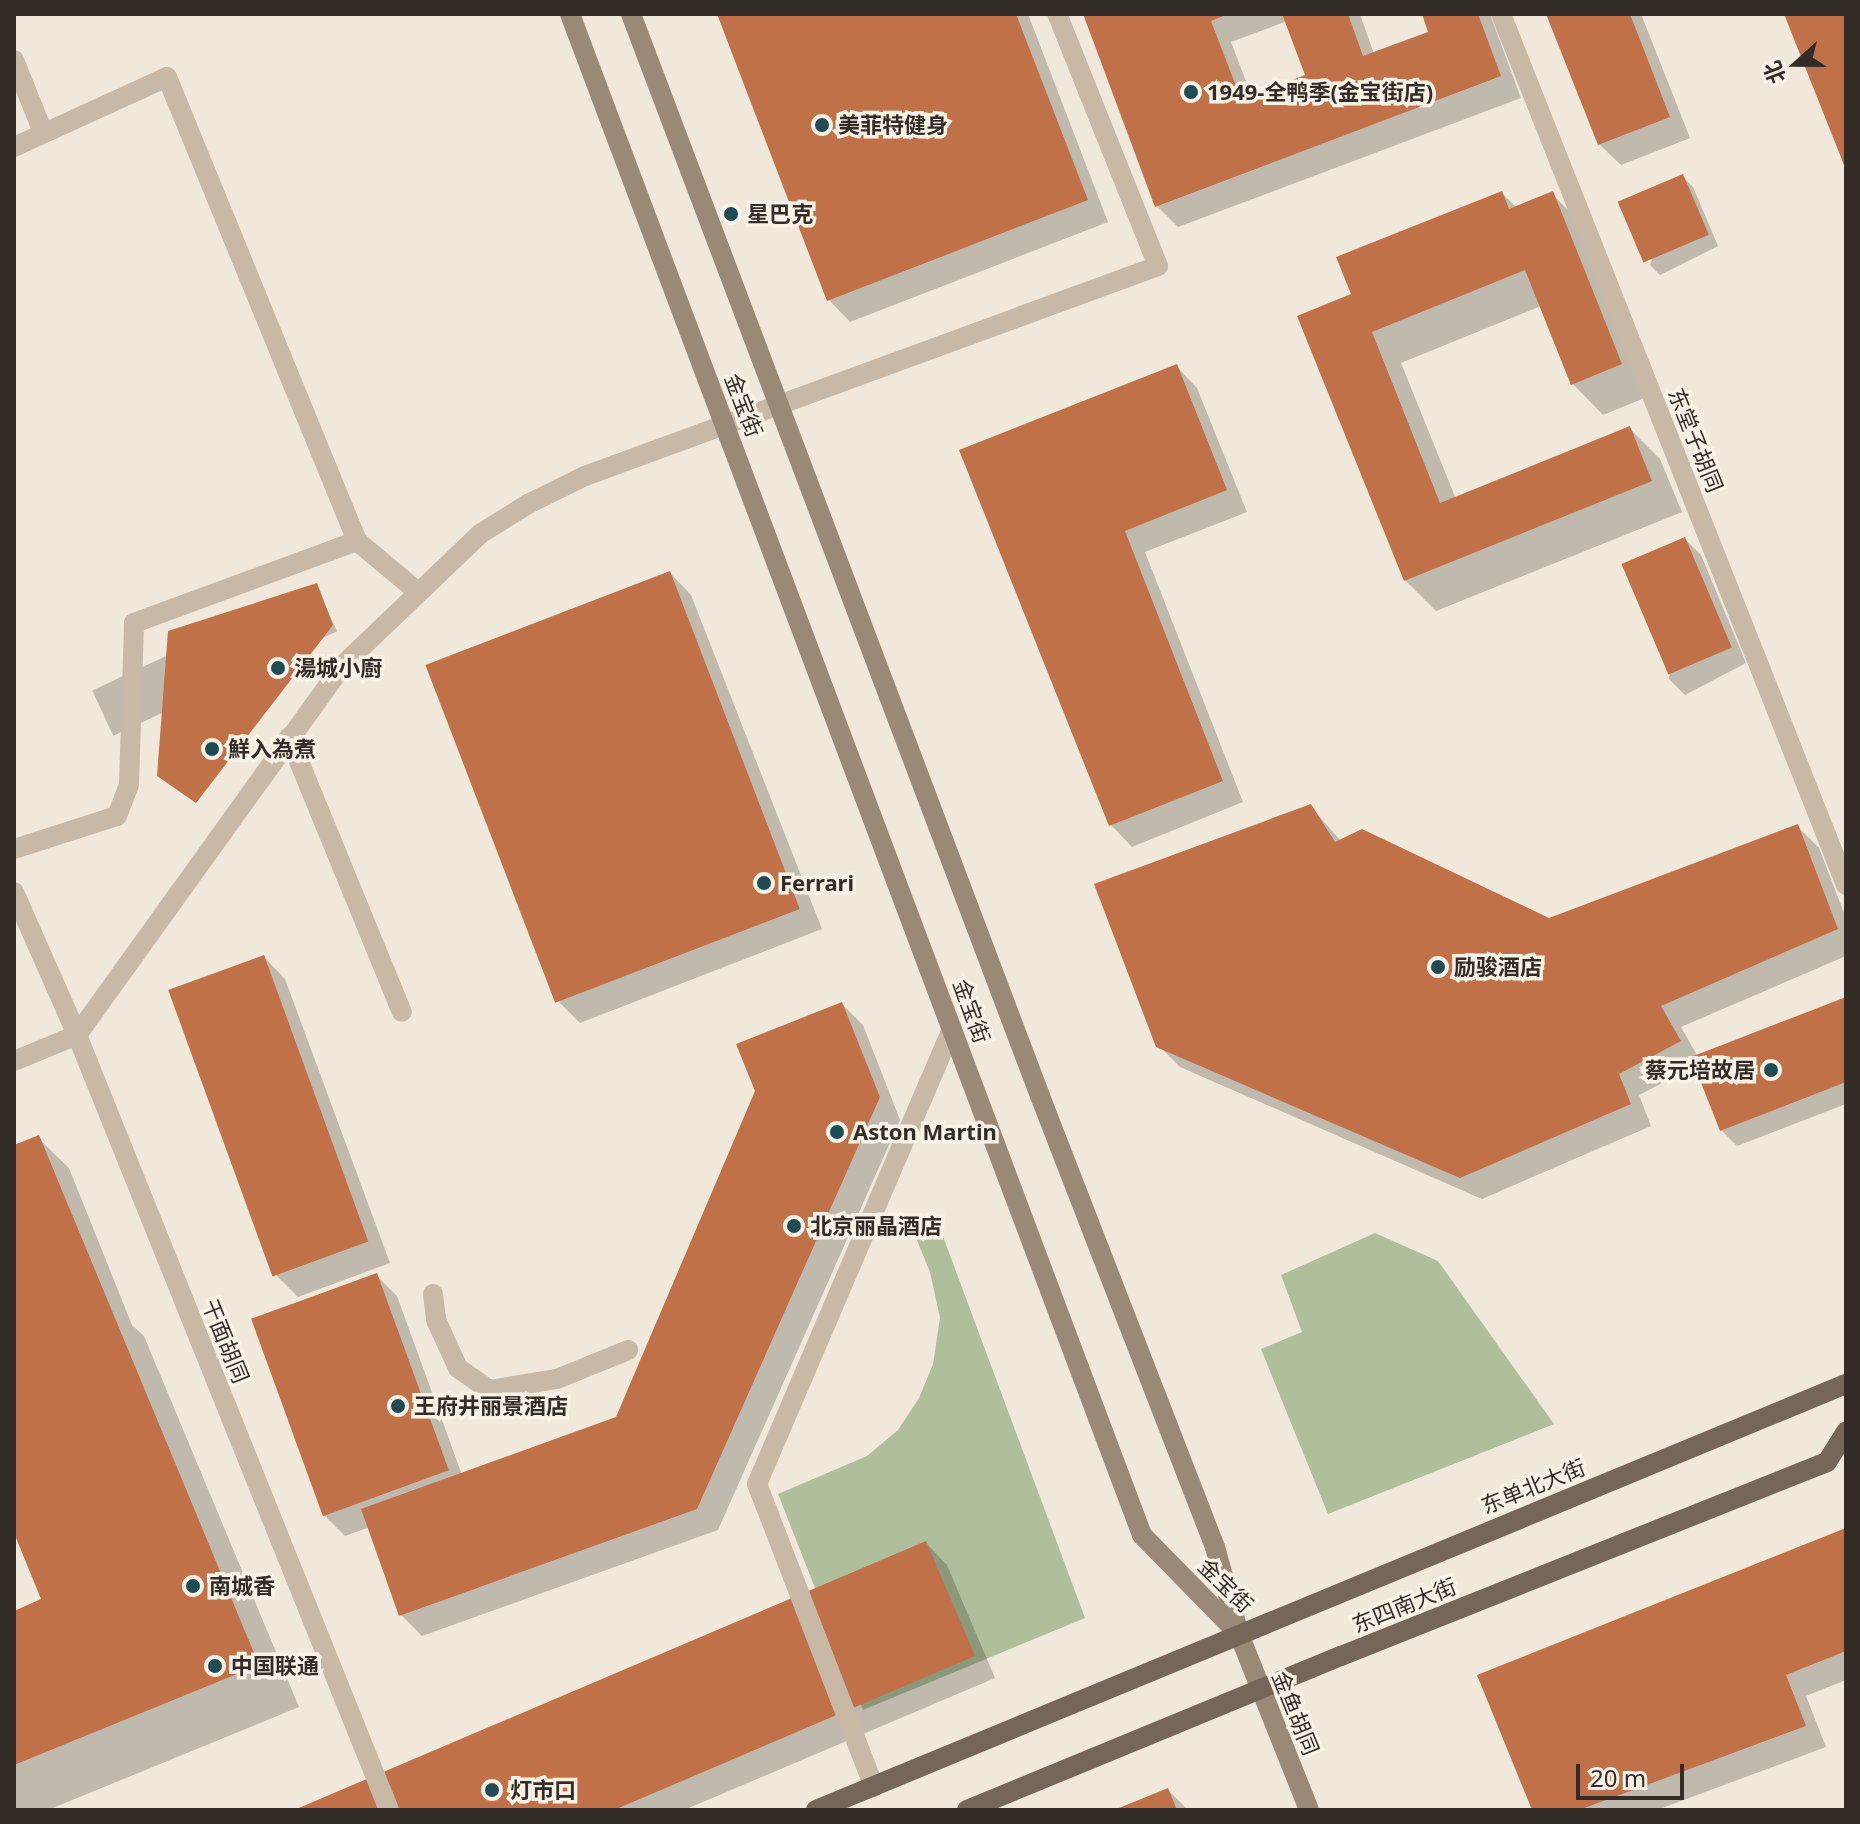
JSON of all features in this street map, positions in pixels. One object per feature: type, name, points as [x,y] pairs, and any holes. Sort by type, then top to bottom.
[{"type":"main road","name":"金宝街","points":[[570,14],[1142,1535],[1239,1634]]},
{"type":"main road","name":"金宝街","points":[[631,14],[1040,1096],[1215,1547],[1239,1634]]},
{"type":"main road","name":"东单北大街","points":[[1239,1634],[1846,1384]]},
{"type":"main road","name":"东四南大街","points":[[967,1810],[1827,1462],[1846,1431]]},
{"type":"main road","name":"金鱼胡同","points":[[1239,1634],[1309,1810]]},
{"type":"main road","points":[[816,1810],[843,1805],[874,1787],[1239,1634]]},
{"type":"street","points":[[14,1061],[77,1035],[342,666],[480,534],[528,504],[585,476],[1158,266],[1057,14]]},
{"type":"street","name":"东堂子胡同","points":[[1501,14],[1846,885]]},
{"type":"street","points":[[14,60],[43,132]]},
{"type":"street","points":[[14,147],[167,77],[357,541],[418,592]]},
{"type":"street","points":[[14,849],[117,816],[129,784],[134,623],[357,541]]},
{"type":"street","points":[[289,737],[402,1012]]},
{"type":"street","name":"干面胡同","points":[[14,892],[77,1035],[389,1810]]},
{"type":"street","points":[[874,1787],[757,1484],[952,1029]]},
{"type":"street","points":[[433,1294],[436,1320],[458,1368],[489,1390],[557,1379],[628,1350]]},
{"type":"green space","points":[[938,1223],[1085,1618],[863,1710],[778,1494],[867,1456],[898,1430],[919,1398],[933,1364],[940,1318],[930,1272],[914,1233]]},
{"type":"green space","points":[[1375,1233],[1438,1261],[1554,1424],[1328,1514],[1261,1349],[1302,1332],[1281,1275]]},
{"type":"building","points":[[717,14],[1016,14],[1088,200],[827,301]]},
{"type":"building","points":[[1083,14],[1228,14],[1211,21],[1241,99],[1305,75],[1282,14],[1348,14],[1363,56],[1428,32],[1422,14],[1478,14],[1501,76],[1155,207]]},
{"type":"building","points":[[1546,14],[1630,14],[1670,117],[1598,145]]},
{"type":"building","points":[[1784,14],[1846,14],[1846,170]]},
{"type":"building","points":[[1683,174],[1709,235],[1643,262],[1618,202]]},
{"type":"building","points":[[1502,191],[1509,209],[1553,191],[1622,364],[1571,385],[1525,270],[1372,332],[1440,503],[1630,426],[1652,481],[1404,581],[1297,316],[1351,294],[1336,257]]},
{"type":"building","points":[[1177,364],[1227,490],[1125,531],[1223,781],[1109,826],[959,450]]},
{"type":"building","points":[[1685,537],[1732,647],[1668,674],[1621,564]]},
{"type":"building","points":[[670,571],[800,909],[555,1003],[425,665]]},
{"type":"building","points":[[317,583],[333,625],[196,803],[157,776],[168,631]]},
{"type":"building","name":"励骏酒店","points":[[1311,804],[1335,842],[1362,829],[1549,918],[1798,824],[1838,929],[1661,1006],[1681,1041],[1619,1074],[1631,1104],[1460,1178],[1156,1047],[1094,884]]},
{"type":"building","points":[[264,955],[368,1242],[272,1276],[168,990]]},
{"type":"building","name":"蔡元培故居","points":[[1846,997],[1846,1082],[1720,1131],[1691,1057]]},
{"type":"building","points":[[842,1002],[880,1097],[697,1509],[399,1616],[361,1509],[616,1417],[755,1091],[736,1044]]},
{"type":"building","points":[[39,1135],[259,1665],[14,1765],[14,1611],[41,1599],[14,1533],[14,1145]]},
{"type":"building","points":[[377,1273],[449,1470],[323,1516],[251,1319]]},
{"type":"building","points":[[1846,1528],[1846,1651],[1786,1675],[1806,1726],[1579,1810],[1532,1810],[1477,1675]]},
{"type":"building","points":[[926,1541],[975,1656],[614,1810],[294,1810]]},
{"type":"building","points":[[1168,1788],[1177,1810],[1114,1810]]},
{"type":"place","name":"1949-全鸭季(金宝街店)","points":[[1191,92]]},
{"type":"place","name":"美菲特健身","points":[[822,125]]},
{"type":"place","name":"星巴克","points":[[731,214]]},
{"type":"place","name":"湯城小廚","points":[[278,668]]},
{"type":"place","name":"鮮入為煮","points":[[212,749]]},
{"type":"place","name":"Ferrari","points":[[764,883]]},
{"type":"place","name":"励骏酒店","points":[[1438,967]]},
{"type":"place","name":"蔡元培故居","points":[[1771,1070]]},
{"type":"place","name":"Aston Martin","points":[[837,1132]]},
{"type":"place","name":"北京丽晶酒店","points":[[794,1226]]},
{"type":"place","name":"王府井丽景酒店","points":[[398,1406]]},
{"type":"place","name":"南城香","points":[[193,1586]]},
{"type":"place","name":"中国联通","points":[[215,1666]]},
{"type":"place","name":"灯市口","points":[[492,1790]]}]
